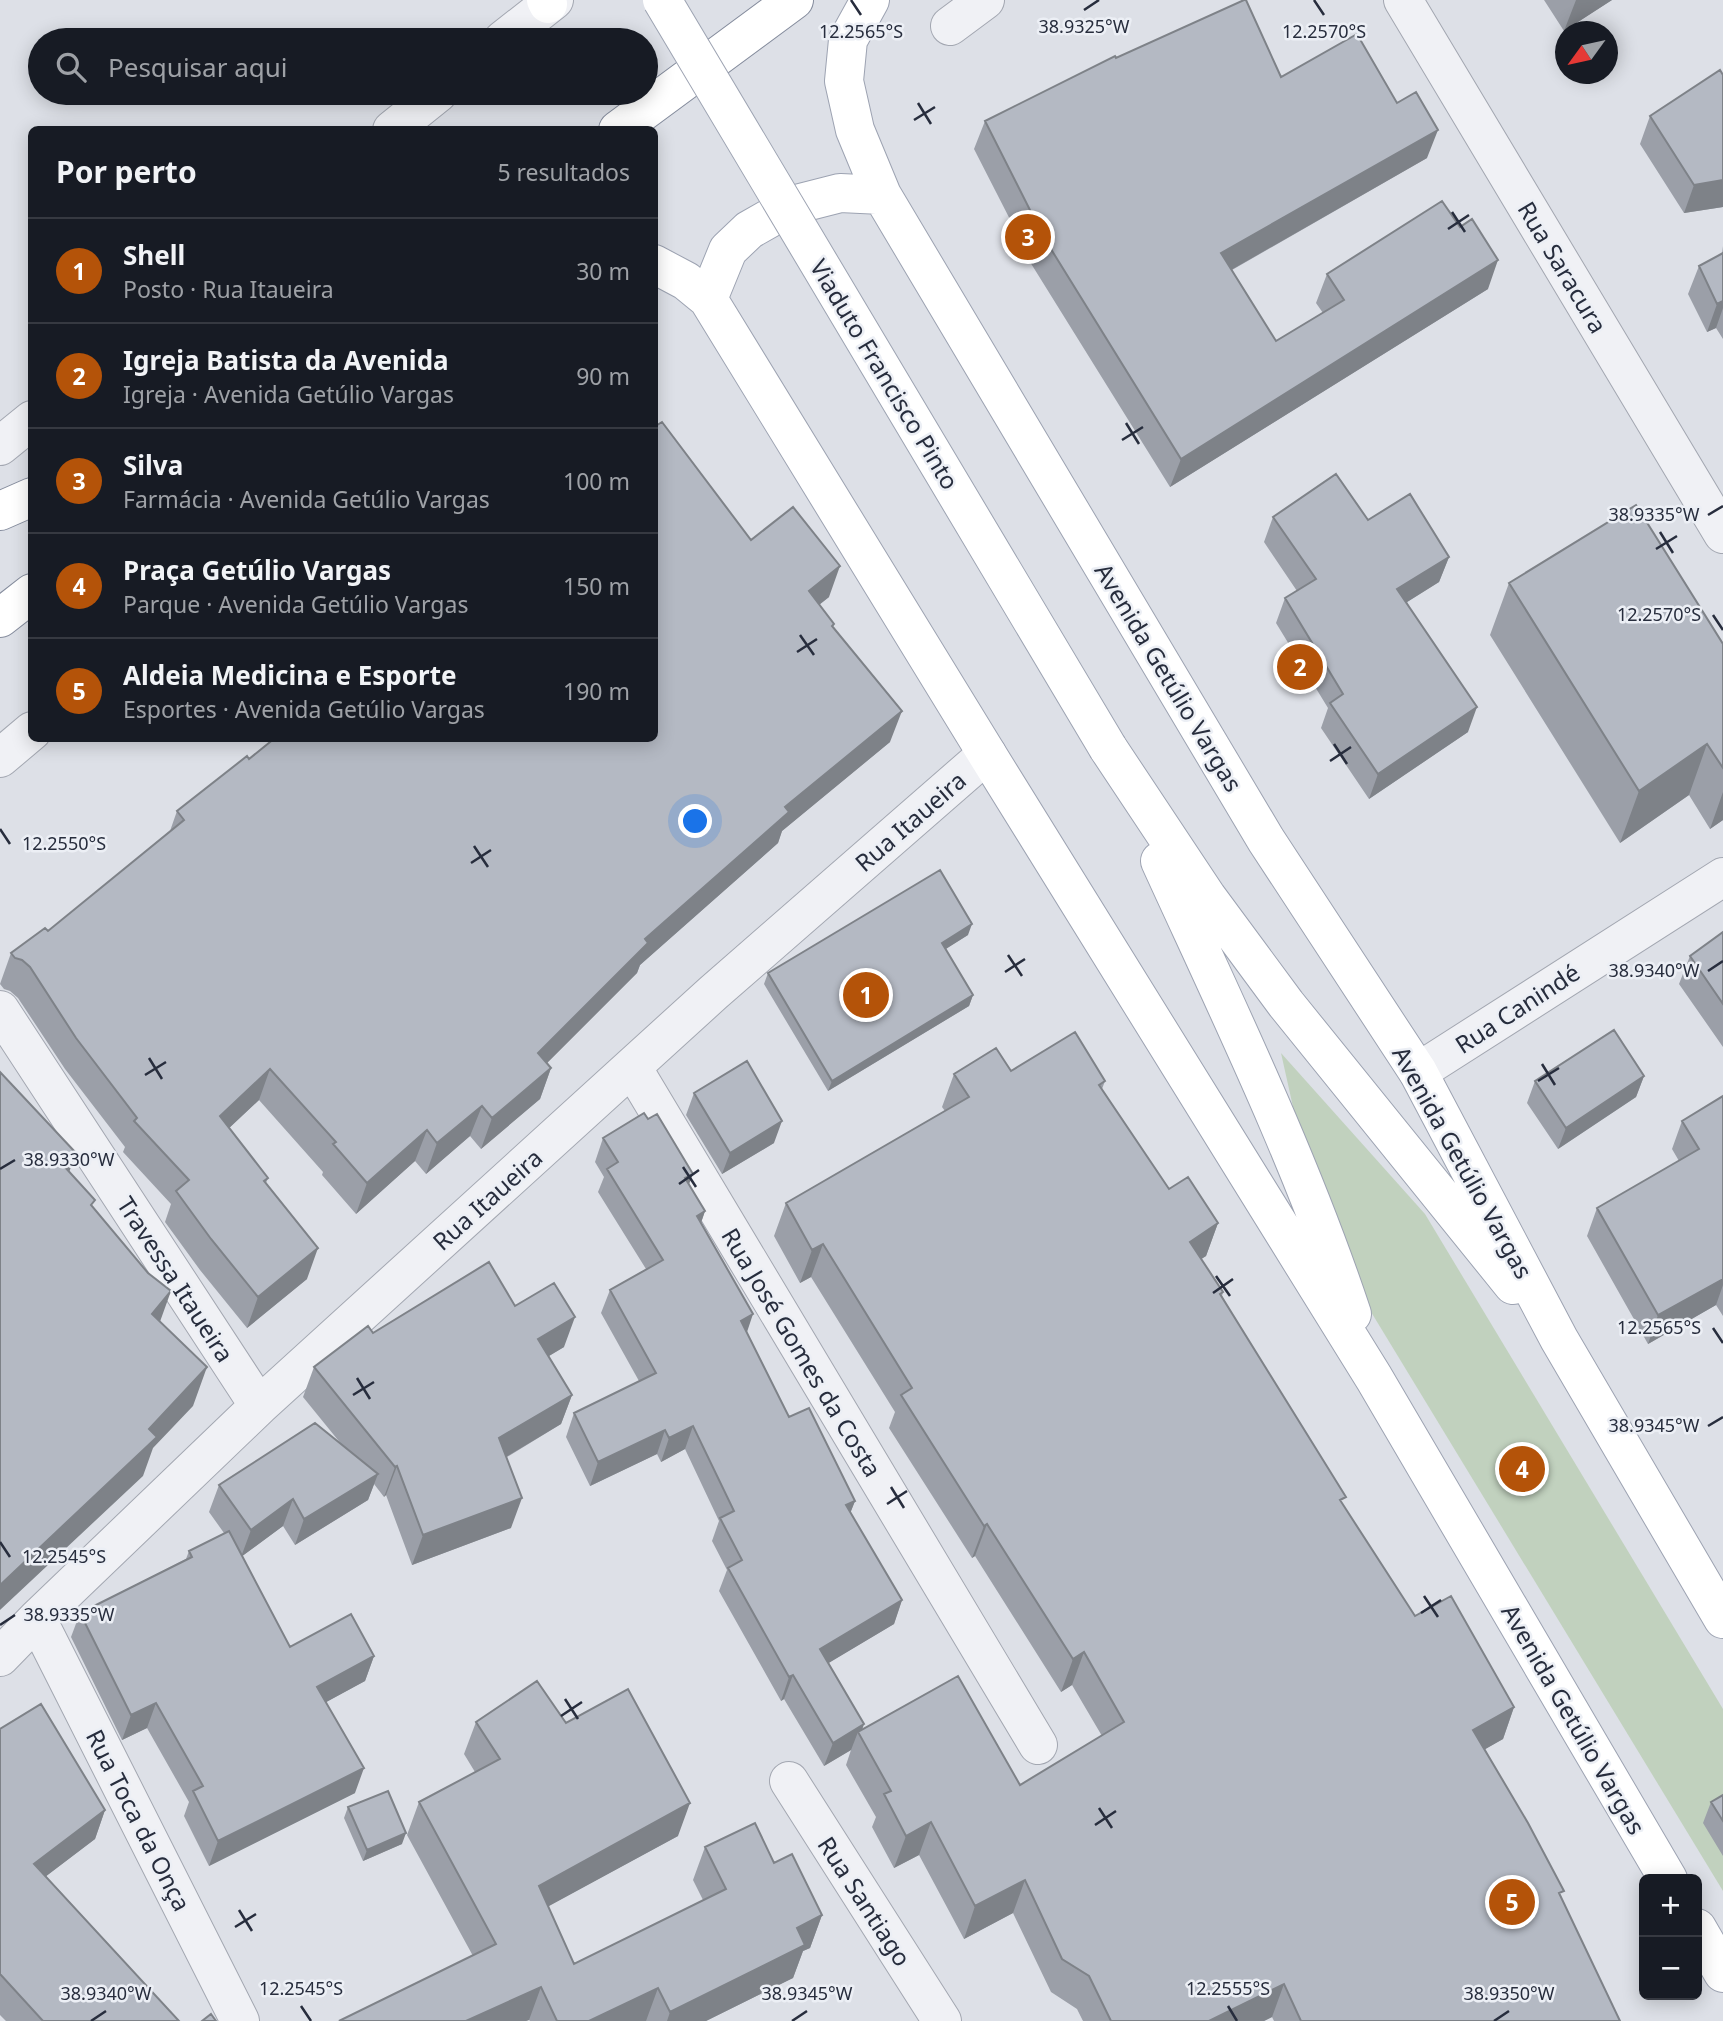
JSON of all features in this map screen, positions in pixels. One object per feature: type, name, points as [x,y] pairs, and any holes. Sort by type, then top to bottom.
[{"type":"main road","name":"Viaduto Francisco Pinto","points":[[662,0],[1108,748]]},
{"type":"main road","points":[[658,100],[794,0]]},
{"type":"main road","name":"Avenida Getúlio Vargas","points":[[870,0],[848,40],[844,81],[855,130],[882,195],[1266,840],[1418,1072],[1559,1339],[1723,1619]]},
{"type":"main road","points":[[623,126],[652,105]]},
{"type":"main road","points":[[708,299],[728,250],[749,230],[793,205],[841,193],[882,195]]},
{"type":"main road","name":"Avenida Getúlio Vargas","points":[[658,266],[686,281],[708,299],[986,754],[1374,1378],[1665,1874]]},
{"type":"main road","points":[[0,511],[28,499]]},
{"type":"main road","points":[[0,618],[28,596]]},
{"type":"main road","name":"Avenida Getúlio Vargas","points":[[1108,748],[1207,897],[1286,1004],[1483,1250],[1559,1339]]},
{"type":"main road","name":"Avenida Getúlio Vargas","points":[[1108,748],[1291,1150],[1335,1263],[1374,1378]]},
{"type":"main road","points":[[1702,1937],[1723,1973]]},
{"type":"street","points":[[950,26],[985,0]]},
{"type":"street","name":"Rua Saracura","points":[[1404,0],[1723,534]]},
{"type":"street","points":[[517,28],[549,1]]},
{"type":"street","points":[[397,126],[423,105]]},
{"type":"street","points":[[0,446],[28,423]]},
{"type":"street","points":[[0,758],[28,734]]},
{"type":"street","name":"Rua Itaueira","points":[[0,1657],[259,1406],[713,993],[986,754]]},
{"type":"street","name":"Rua Canindé","points":[[1418,1072],[1723,877]]},
{"type":"street","name":"Travessa Itaueira","points":[[0,1010],[259,1406]]},
{"type":"street","name":"Rua José Gomes da Costa","points":[[632,1067],[1038,1745]]},
{"type":"street","name":"Rua Toca da Onça","points":[[37,1619],[240,2021]]},
{"type":"street","name":"Rua Santiago","points":[[789,1781],[942,2021]]},
{"type":"green space","points":[[1281,1053],[1425,1214],[1723,1709],[1723,1891],[1320,1228]]},
{"type":"building","points":[[1244,0],[1281,77],[1357,34],[1397,103],[1416,92],[1438,130],[1221,253],[1276,341],[1344,300],[1327,274],[1442,201],[1460,227],[1472,219],[1498,260],[1181,459],[1028,212],[1030,210],[985,121],[1115,56],[1116,58]]},
{"type":"building","points":[[1720,70],[1723,75],[1723,180],[1694,185],[1650,116]]},
{"type":"building","points":[[1723,253],[1723,301],[1717,304],[1699,266]]},
{"type":"building","points":[[662,422],[751,540],[793,507],[840,566],[809,591],[834,624],[832,626],[902,711],[785,807],[789,812],[645,939],[648,943],[538,1053],[551,1068],[492,1118],[482,1106],[437,1143],[427,1130],[367,1183],[333,1144],[336,1142],[270,1069],[220,1116],[268,1178],[264,1181],[318,1248],[258,1297],[176,1191],[189,1180],[134,1121],[137,1118],[76,1038],[30,967],[11,953],[45,928],[48,931],[184,820],[177,811],[247,756],[249,759],[270,742],[658,742],[658,424]]},
{"type":"building","points":[[1336,474],[1368,520],[1410,494],[1449,557],[1397,589],[1477,707],[1378,774],[1330,703],[1343,694],[1285,598],[1316,579],[1273,517]]},
{"type":"building","points":[[1636,505],[1723,644],[1723,768],[1707,744],[1639,791],[1509,583]]},
{"type":"building","points":[[940,870],[972,924],[942,943],[973,995],[832,1081],[768,973]]},
{"type":"building","points":[[1723,932],[1723,1004],[1690,956]]},
{"type":"building","points":[[1614,1030],[1644,1076],[1566,1128],[1535,1081]]},
{"type":"building","points":[[1075,1032],[1105,1081],[1099,1085],[1169,1189],[1188,1177],[1218,1223],[1190,1242],[1346,1497],[1340,1500],[1415,1616],[1451,1596],[1514,1707],[1473,1730],[1528,1823],[1564,1891],[1559,1893],[1620,2021],[1301,2021],[1284,1984],[1209,2021],[1111,2021],[1089,1976],[1062,1959],[1025,1880],[975,1906],[931,1822],[906,1836],[884,1794],[891,1791],[858,1732],[958,1676],[1020,1785],[1124,1722],[1084,1652],[1073,1659],[987,1524],[984,1526],[901,1395],[912,1388],[823,1244],[812,1250],[786,1203],[969,1097],[954,1074],[996,1048],[1011,1071]]},
{"type":"building","points":[[747,1061],[782,1121],[730,1153],[694,1093]]},
{"type":"building","points":[[0,1072],[76,1153],[63,1165],[95,1200],[91,1205],[148,1273],[171,1291],[152,1314],[207,1367],[149,1429],[157,1437],[0,1585]]},
{"type":"building","points":[[1723,1096],[1723,1279],[1658,1315],[1597,1208],[1699,1149],[1682,1121]]},
{"type":"building","points":[[644,1113],[648,1119],[657,1114],[693,1174],[685,1178],[705,1211],[697,1216],[753,1314],[741,1321],[789,1417],[809,1408],[855,1501],[846,1505],[902,1600],[820,1649],[864,1724],[833,1743],[793,1675],[789,1677],[728,1568],[742,1560],[720,1518],[734,1511],[693,1426],[669,1438],[665,1430],[598,1462],[574,1413],[656,1373],[610,1290],[663,1260],[607,1169],[618,1162],[603,1138]]},
{"type":"building","points":[[489,1262],[515,1306],[554,1283],[575,1317],[538,1339],[572,1395],[499,1438],[522,1498],[423,1535],[397,1466],[395,1467],[314,1367],[368,1326],[373,1333]]},
{"type":"building","points":[[315,1423],[378,1474],[304,1519],[293,1499],[251,1530],[219,1485]]},
{"type":"building","points":[[229,1531],[290,1647],[351,1614],[374,1656],[317,1687],[364,1768],[218,1841],[193,1791],[203,1786],[156,1703],[131,1715],[80,1613],[192,1557],[189,1551]]},
{"type":"building","points":[[537,1681],[566,1723],[628,1689],[690,1803],[539,1886],[574,1964],[726,1889],[705,1847],[755,1823],[774,1863],[792,1854],[822,1915],[797,1928],[805,1945],[670,2012],[658,1988],[589,2021],[557,2021],[541,1987],[466,2021],[339,2021],[496,1944],[419,1802],[500,1759],[476,1722]]},
{"type":"building","points":[[41,1704],[105,1810],[34,1864],[179,2021],[43,2021],[0,1974],[0,1729]]},
{"type":"building","points":[[388,1791],[406,1833],[367,1850],[348,1807]]},
{"type":"building","points":[[1723,1795],[1723,1821],[1711,1802]]},
{"type":"building","points":[[211,2014],[216,2021],[202,2021]]},
{"type":"place","name":"Silva","points":[[1028,237]]},
{"type":"place","name":"Igreja Batista da Avenida","points":[[1300,667]]},
{"type":"place","name":"Shell","points":[[866,995]]},
{"type":"place","name":"Praça Getúlio Vargas","points":[[1522,1469]]},
{"type":"place","name":"Aldeia Medicina e Esporte","points":[[1512,1902]]}]
